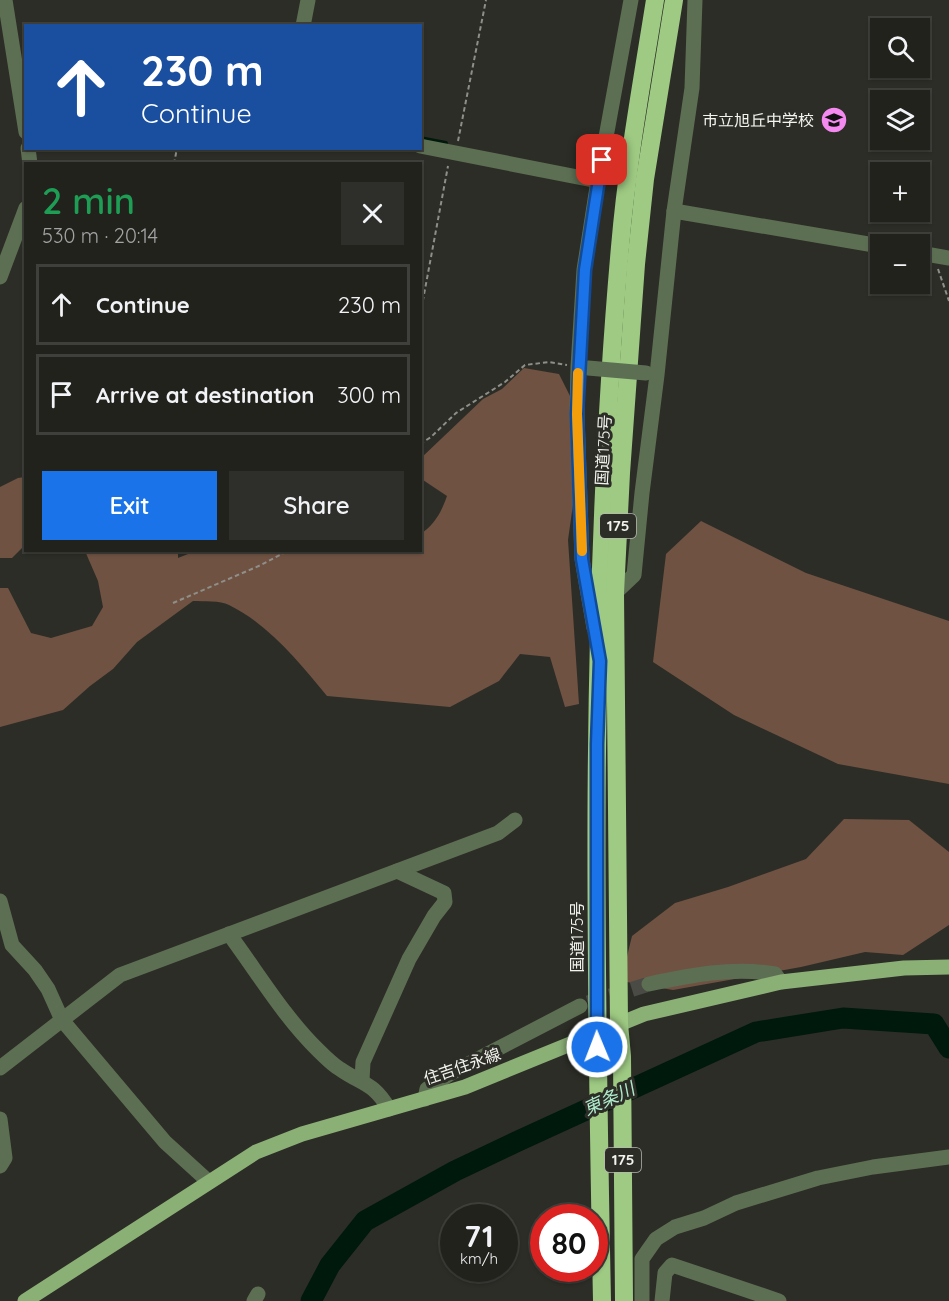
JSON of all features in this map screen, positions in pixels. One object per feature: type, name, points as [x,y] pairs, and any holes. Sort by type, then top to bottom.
[{"type":"highway","name":"国道175号","points":[[602,1301],[597,1061],[597,744],[601,534],[620,243],[640,91],[655,0]]},
{"type":"highway","name":"国道175号","points":[[624,1301],[615,593],[628,361],[636,264],[645,179],[674,0]]},
{"type":"main road","name":"住吉住永線","points":[[25,1301],[256,1152],[302,1134],[465,1087],[619,1024],[655,1012],[781,982],[904,968],[949,967]]},
{"type":"street","points":[[5,0],[21,67],[24,106]]},
{"type":"street","points":[[303,24],[308,0]]},
{"type":"street","points":[[600,661],[582,559],[577,414],[583,367],[585,270],[598,181],[631,0]]},
{"type":"street","points":[[615,593],[634,575],[652,374],[692,88],[695,0]]},
{"type":"street","points":[[422,146],[598,181]]},
{"type":"street","points":[[674,211],[870,244]]},
{"type":"street","points":[[0,277],[24,213]]},
{"type":"street","points":[[930,255],[949,258]]},
{"type":"street","points":[[583,367],[652,374]]},
{"type":"street","points":[[0,1068],[120,975],[498,833],[515,820]]},
{"type":"street","points":[[362,1080],[363,1062],[409,959],[434,916],[445,902],[444,893],[397,871]]},
{"type":"street","points":[[0,901],[12,945],[35,970],[48,989],[62,1020],[165,1142],[209,1182]]},
{"type":"street","points":[[229,934],[299,1029],[319,1052],[340,1069],[362,1080],[381,1096],[389,1109]]},
{"type":"street","points":[[649,984],[700,973],[750,970],[775,974],[781,982]]},
{"type":"street","points":[[426,1099],[426,1089],[450,1072],[580,1006]]},
{"type":"street","points":[[0,1119],[5,1158],[0,1166]]},
{"type":"street","points":[[642,1301],[642,1259],[656,1239],[675,1227],[704,1218],[736,1203],[818,1178],[873,1167],[949,1157]]},
{"type":"street","points":[[662,1301],[665,1273],[672,1265],[779,1301]]},
{"type":"path","points":[[422,306],[486,0]]},
{"type":"path","points":[[930,262],[949,301]]},
{"type":"path","points":[[422,443],[456,413],[505,382],[525,365],[549,362],[583,367]]},
{"type":"path","points":[[173,603],[261,566],[286,552]]},
{"type":"shaded area","points":[[524,368],[559,374],[572,400],[577,476],[568,540],[579,704],[565,707],[550,657],[520,654],[499,681],[450,707],[327,696],[270,633],[243,613],[225,603],[193,601],[137,642],[113,669],[63,710],[0,727],[0,588],[8,588],[31,633],[51,638],[92,626],[103,607],[98,581],[85,552],[178,552],[178,558],[189,552],[422,552],[422,532],[437,518],[447,496],[422,479],[422,457],[483,399],[502,389]]},
{"type":"shaded area","points":[[24,477],[24,546],[12,558],[0,558],[0,487]]},
{"type":"shaded area","points":[[701,521],[806,573],[949,621],[949,784],[838,764],[734,715],[653,662],[666,554]]},
{"type":"shaded area","points":[[844,819],[909,820],[949,852],[949,925],[903,955],[865,952],[801,967],[673,990],[621,981],[632,936],[675,903],[806,859]]},
{"type":"waterway","points":[[422,138],[446,143]]},
{"type":"waterway","name":"東条川","points":[[311,1301],[330,1265],[365,1221],[455,1171],[756,1032],[843,1018],[934,1024],[949,1048]]},
{"type":"tunnel","points":[[588,1003],[649,984]]},
{"type":"slow traffic","points":[[578,373],[577,414],[582,551]]},
{"type":"place","name":"市立旭丘中学校","points":[[834,120]]},
{"type":"route","points":[[597,1047],[597,744],[600,661],[582,559],[577,414],[585,270],[602,160]]}]
